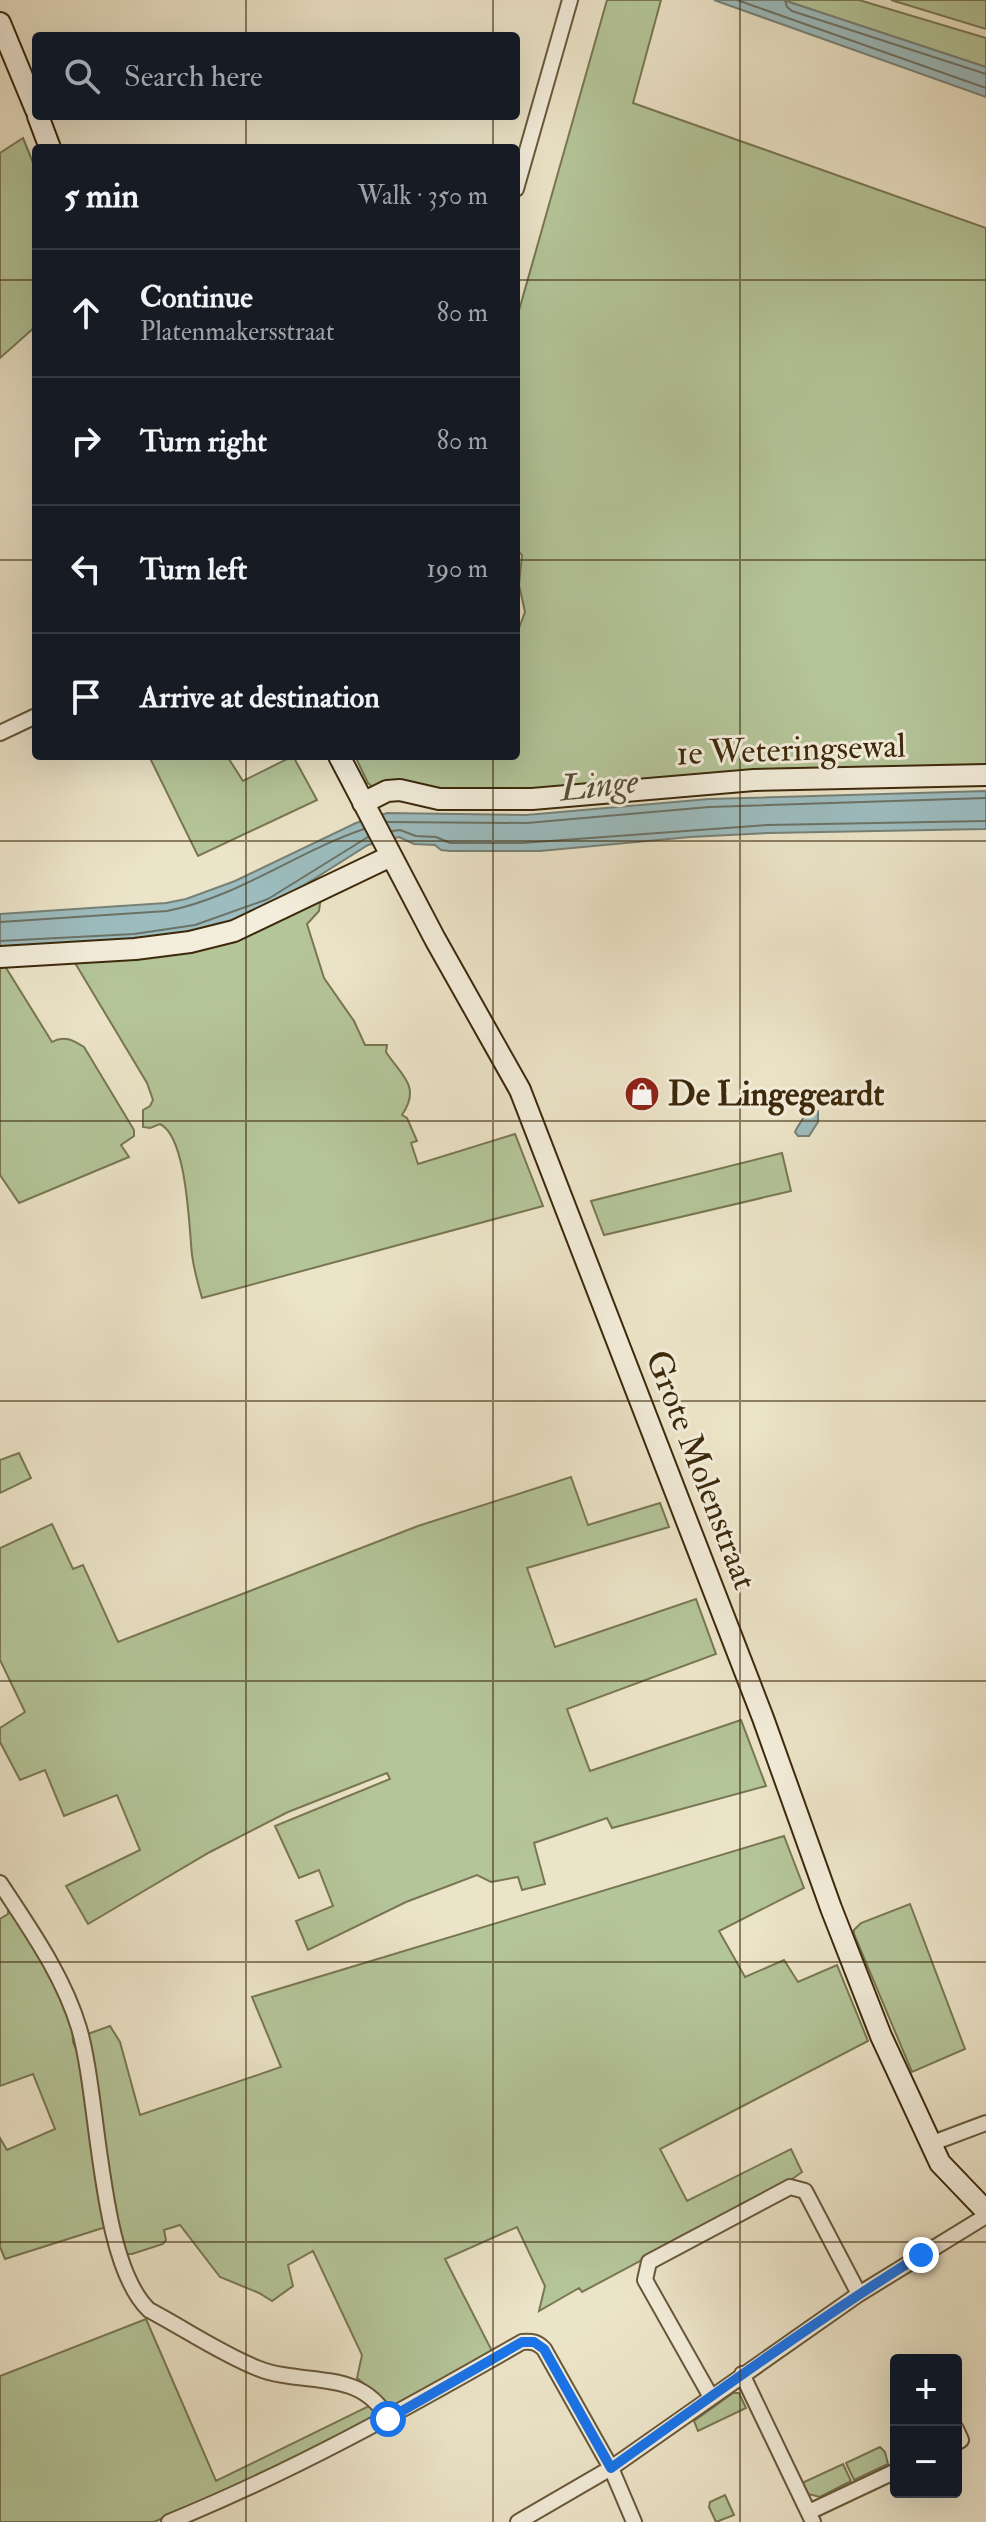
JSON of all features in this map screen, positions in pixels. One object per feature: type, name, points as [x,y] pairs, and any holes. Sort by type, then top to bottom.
[{"type":"street","points":[[520,175],[570,0]]},
{"type":"street","points":[[0,23],[32,100]]},
{"type":"street","points":[[40,120],[48,144]]},
{"type":"street","points":[[0,733],[32,718]]},
{"type":"street","name":"Grote Molenstraat","points":[[341,760],[388,852],[520,1090],[763,1718],[881,2036],[940,2163],[986,2214]]},
{"type":"street","name":"1e Weteringsewal","points":[[366,809],[387,791],[400,790],[439,799],[532,799],[754,780],[986,775]]},
{"type":"street","points":[[0,957],[135,949],[190,942],[234,931],[388,852]]},
{"type":"street","points":[[0,1883],[61,1981],[79,2029],[121,2263],[140,2301],[149,2310],[257,2368],[364,2390],[381,2406],[388,2419]]},
{"type":"street","points":[[930,2144],[986,2123]]},
{"type":"street","points":[[711,2397],[645,2280],[649,2262],[790,2187],[805,2191],[859,2294]]},
{"type":"street","points":[[518,2522],[611,2468],[859,2294],[986,2214]]},
{"type":"street","points":[[169,2522],[388,2419],[522,2342],[534,2342],[544,2349],[611,2468],[634,2522]]},
{"type":"street","points":[[742,2374],[811,2517],[890,2474]]},
{"type":"green space","points":[[607,0],[661,0],[633,103],[986,228],[986,770],[552,792],[392,786],[374,788],[368,783],[357,760],[520,760],[520,625],[525,612],[520,590],[520,307]]},
{"type":"green space","points":[[783,0],[859,0],[986,38],[986,67]]},
{"type":"green space","points":[[891,0],[986,0],[986,29]]},
{"type":"green space","points":[[23,138],[32,160],[32,330],[0,358],[0,153]]},
{"type":"green space","points":[[151,760],[230,760],[243,781],[285,760],[295,760],[317,800],[198,856]]},
{"type":"green space","points":[[321,896],[319,911],[307,924],[324,978],[354,1021],[365,1045],[387,1045],[386,1052],[407,1081],[410,1096],[402,1115],[407,1118],[417,1141],[411,1143],[418,1164],[515,1134],[543,1206],[202,1298],[193,1261],[185,1184],[176,1146],[169,1132],[160,1124],[143,1127],[143,1110],[153,1100],[147,1083],[72,958]]},
{"type":"green space","points":[[0,963],[3,963],[52,1042],[68,1039],[84,1047],[134,1130],[134,1136],[121,1145],[129,1157],[19,1203],[0,1175]]},
{"type":"green space","points":[[782,1153],[791,1191],[604,1235],[591,1201]]},
{"type":"green space","points":[[19,1453],[31,1478],[0,1493],[0,1460]]},
{"type":"green space","points":[[571,1477],[588,1525],[660,1503],[669,1527],[527,1568],[555,1647],[696,1599],[716,1654],[567,1709],[590,1771],[741,1720],[766,1786],[612,1828],[607,1818],[534,1843],[545,1884],[522,1890],[518,1877],[491,1882],[477,1875],[406,1902],[308,1950],[296,1921],[333,1906],[319,1870],[299,1878],[275,1826],[390,1779],[387,1773],[288,1812],[210,1852],[88,1924],[66,1886],[140,1850],[117,1795],[64,1816],[45,1770],[20,1780],[0,1742],[0,1728],[25,1712],[0,1660],[0,1548],[52,1524],[73,1569],[83,1565],[118,1642],[418,1526]]},
{"type":"green space","points":[[784,1836],[804,1888],[719,1931],[745,1977],[784,1960],[798,1982],[837,1965],[868,2041],[660,2149],[687,2201],[791,2149],[802,2172],[788,2182],[582,2292],[579,2288],[539,2311],[545,2286],[517,2227],[445,2259],[493,2353],[393,2407],[357,2378],[362,2355],[313,2251],[288,2265],[293,2286],[272,2301],[220,2277],[180,2225],[164,2230],[166,2240],[163,2244],[124,2254],[112,2206],[85,2035],[110,2026],[120,2042],[140,2115],[281,2067],[252,1997]]},
{"type":"green space","points":[[910,1904],[965,2049],[912,2072],[854,1934],[861,1923]]},
{"type":"green space","points":[[8,1910],[23,1927],[49,1970],[72,2022],[73,2042],[85,2070],[109,2226],[5,2259],[0,2247],[0,2138],[7,2150],[55,2129],[33,2074],[0,2086],[0,1919],[8,1914]]},
{"type":"green space","points":[[146,2319],[216,2481],[375,2403],[378,2409],[376,2417],[298,2457],[154,2522],[0,2522],[0,2376]]},
{"type":"green space","points":[[733,2393],[739,2393],[746,2408],[698,2431],[694,2421]]},
{"type":"green space","points":[[880,2447],[888,2464],[854,2480],[846,2463]]},
{"type":"green space","points":[[843,2464],[851,2481],[820,2497],[808,2494],[802,2483]]},
{"type":"green space","points":[[725,2495],[734,2515],[716,2522],[710,2502]]},
{"type":"water","points":[[714,0],[783,0],[986,67],[986,97]]},
{"type":"water","points":[[986,791],[986,829],[768,833],[540,851],[450,851],[441,850],[435,845],[414,844],[399,837],[368,845],[271,906],[232,922],[165,939],[0,949],[0,914],[186,899],[235,881],[356,823],[387,813],[526,815],[709,799]]},
{"type":"water","points":[[810,1108],[818,1111],[818,1122],[809,1136],[798,1136],[795,1132],[805,1111]]},
{"type":"place","name":"De Lingegeardt","points":[[642,1094]]},
{"type":"route","points":[[388,2419],[522,2342],[534,2342],[544,2349],[611,2468],[742,2374],[921,2255]]},
{"type":"water label","name":"Linge","points":[[599,785]]}]
